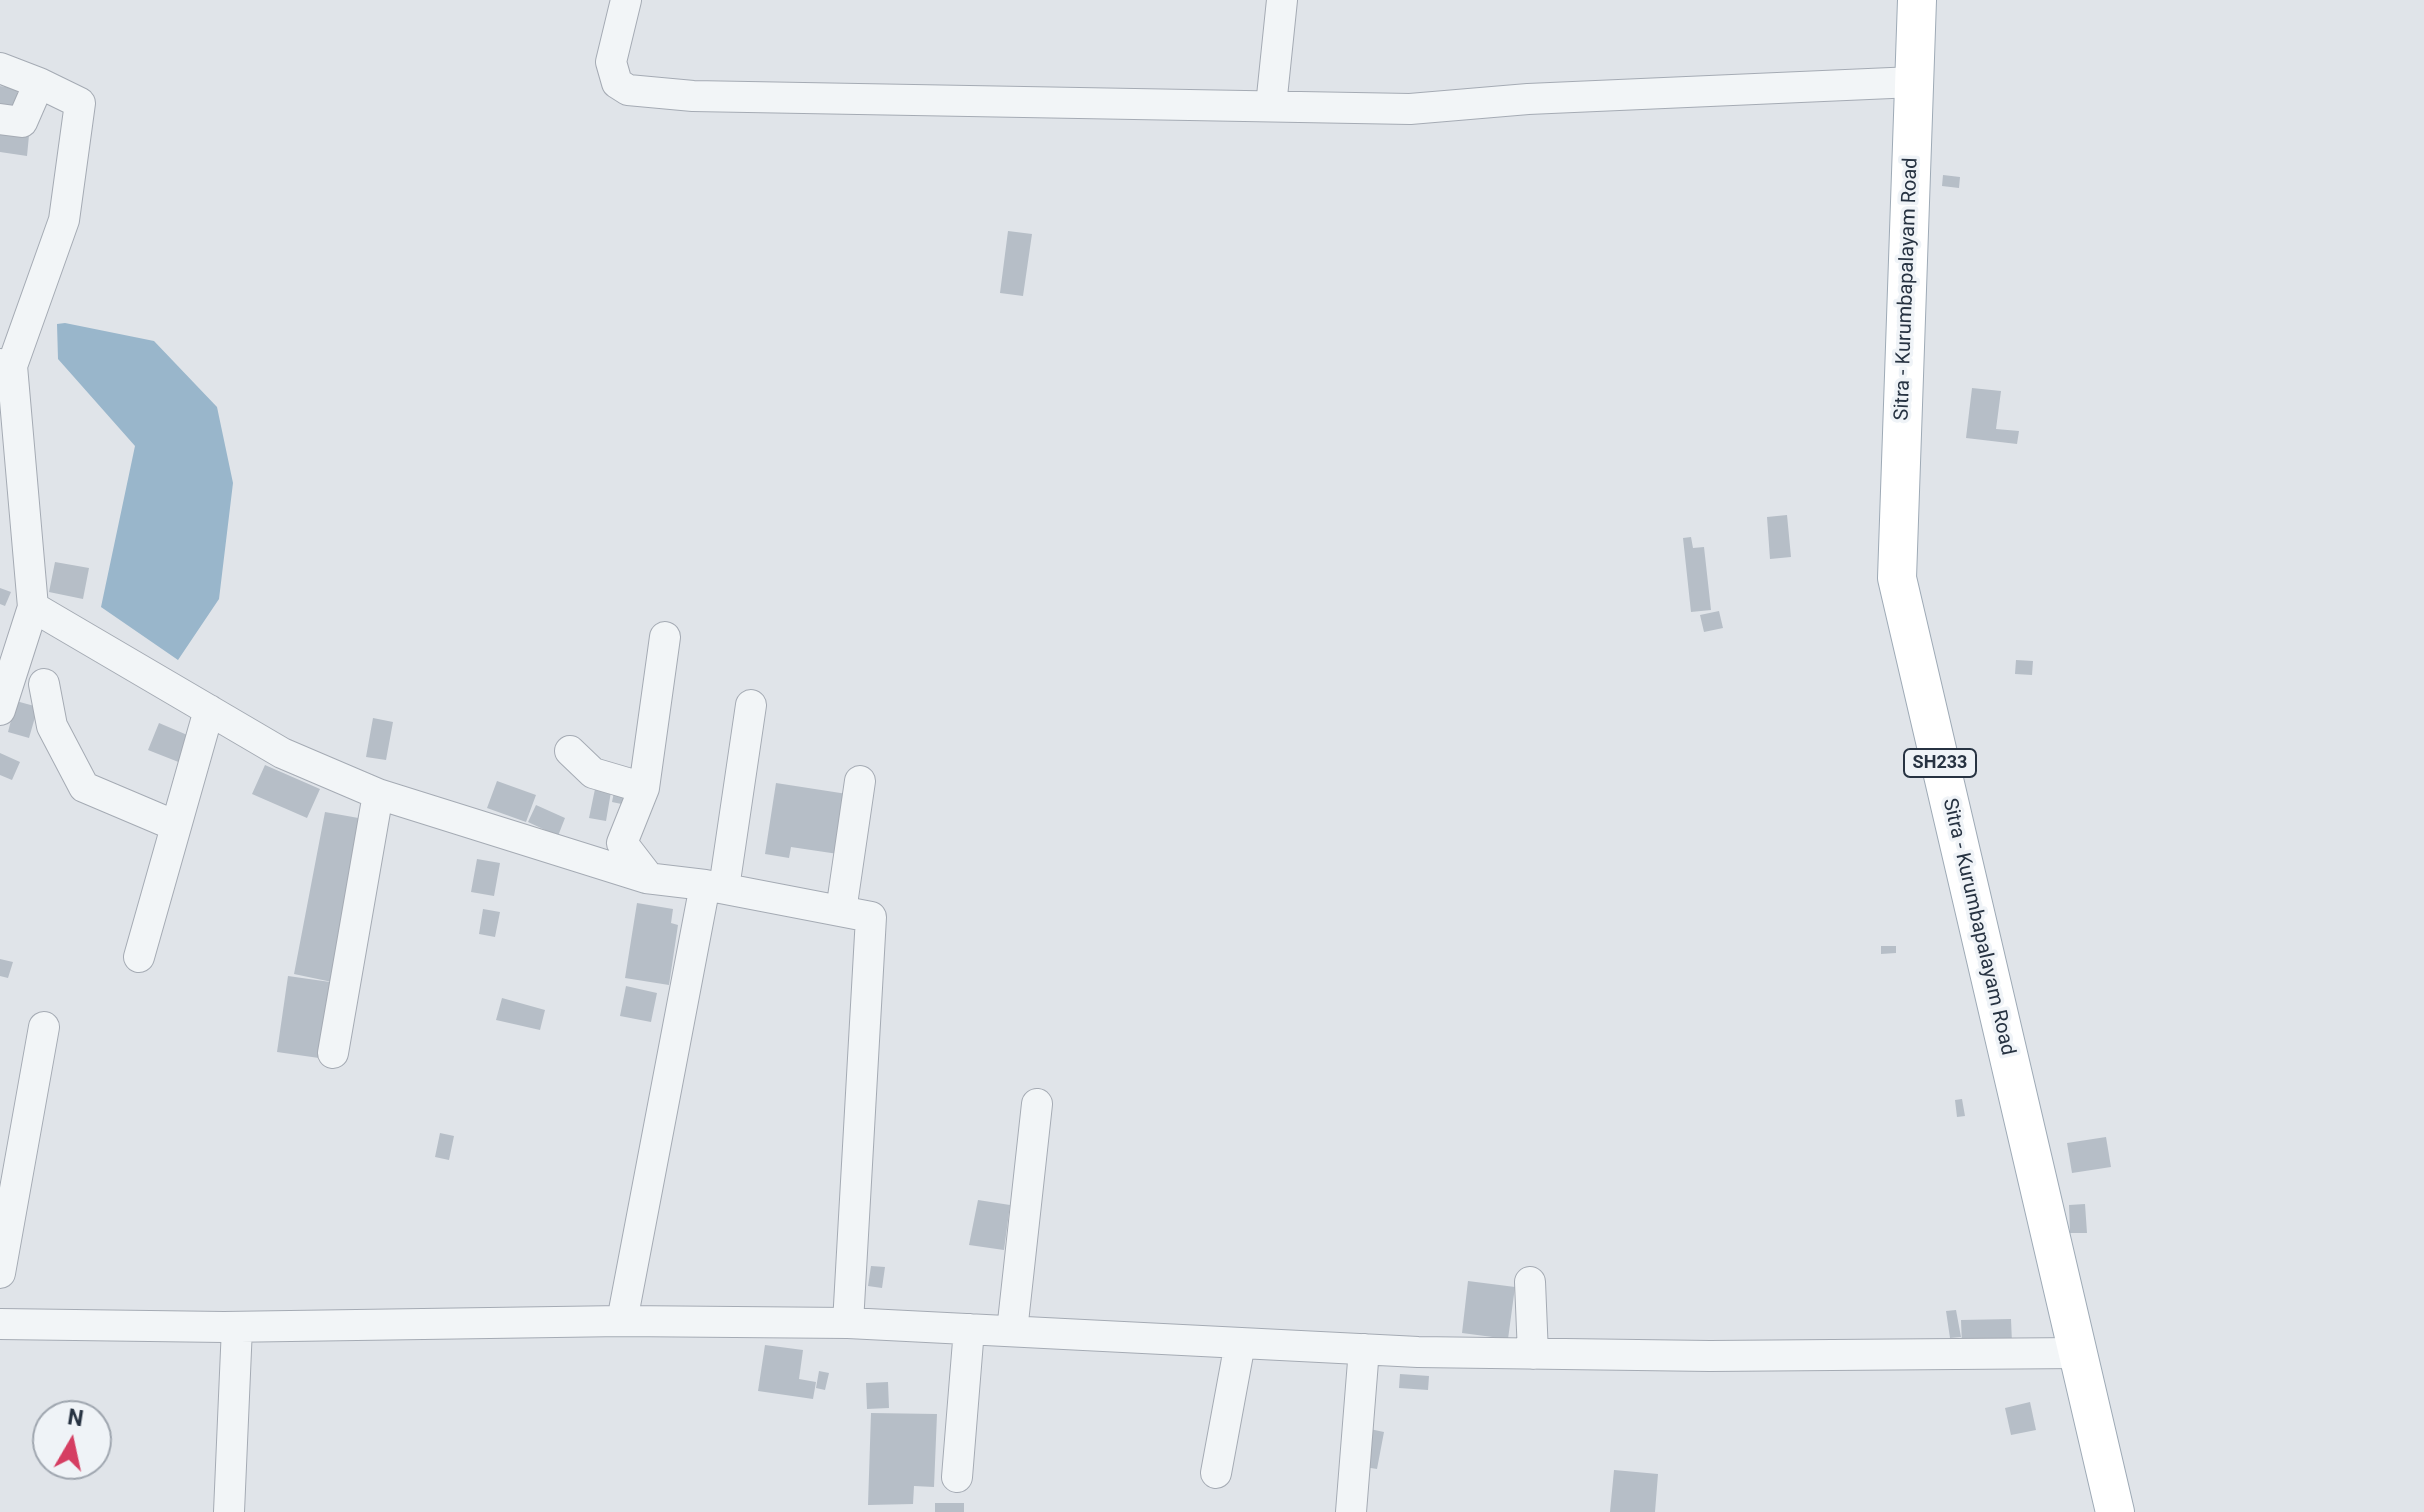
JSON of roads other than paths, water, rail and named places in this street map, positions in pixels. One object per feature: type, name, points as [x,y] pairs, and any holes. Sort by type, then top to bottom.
[{"type":"main road","name":"Sitra - Kurumbapalayam Road","points":[[1917,0],[1897,578],[2115,1512]]},
{"type":"street","points":[[626,0],[611,62],[617,83],[628,90],[693,96],[1410,109],[1528,99],[1914,82]]},
{"type":"street","points":[[1271,106],[1282,0]]},
{"type":"street","points":[[0,68],[80,103],[64,220],[6,365],[33,607],[0,710]]},
{"type":"street","points":[[0,119],[22,122],[39,83]]},
{"type":"street","points":[[33,607],[282,753],[378,794],[649,878],[714,886],[871,917],[848,1323]]},
{"type":"street","points":[[649,878],[622,843],[644,788],[665,637]]},
{"type":"street","points":[[44,684],[52,726],[84,787],[176,826]]},
{"type":"street","points":[[622,1321],[751,705]]},
{"type":"street","points":[[139,957],[209,710]]},
{"type":"street","points":[[570,751],[593,773],[644,788]]},
{"type":"street","points":[[841,911],[860,781]]},
{"type":"street","points":[[333,1053],[378,794]]},
{"type":"street","points":[[0,1273],[44,1027]]},
{"type":"street","points":[[1012,1331],[1037,1104]]},
{"type":"street","points":[[1530,1282],[1533,1354]]},
{"type":"street","points":[[0,1347],[0,1324],[237,1327],[622,1321],[848,1323],[1364,1349],[1533,1354],[2078,1353]]},
{"type":"street","points":[[229,1512],[237,1327]]},
{"type":"street","points":[[957,1477],[969,1329]]},
{"type":"street","points":[[1216,1473],[1240,1343]]},
{"type":"street","points":[[1351,1512],[1364,1349]]},
{"type":"water","points":[[57,324],[154,341],[217,407],[233,483],[219,599],[178,660],[101,607],[135,446],[58,359]]}]
